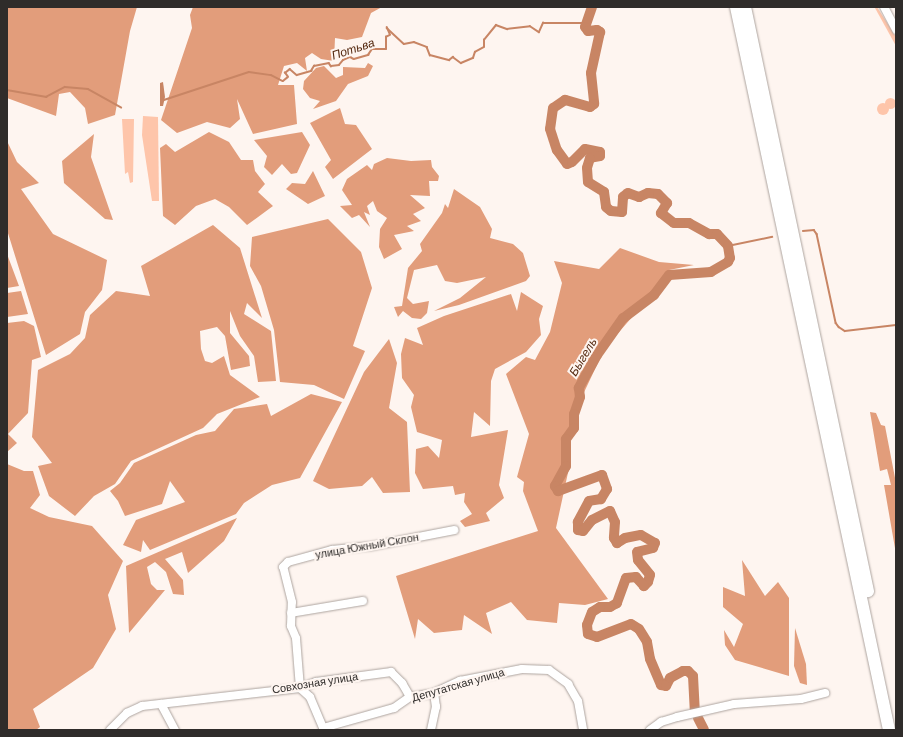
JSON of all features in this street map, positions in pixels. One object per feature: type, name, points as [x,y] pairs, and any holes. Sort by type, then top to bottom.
[{"type":"highway","points":[[736,7],[889,730]]},
{"type":"highway","points":[[745,7],[896,724]]},
{"type":"street","points":[[884,7],[896,30]]},
{"type":"street","name":"улица Южный Склон","points":[[291,613],[292,602],[283,567],[288,562],[332,550],[372,546],[454,530]]},
{"type":"street","points":[[323,729],[310,696],[300,688],[291,613],[363,602]]},
{"type":"street","name":"Депутатская улица","points":[[323,729],[394,708],[410,697],[434,694],[460,681],[508,670],[548,670],[568,684],[578,700],[583,730]]},
{"type":"street","name":"Совхозная улица","points":[[110,730],[127,713],[142,706],[300,688],[316,682],[391,672],[402,683],[410,697]]},
{"type":"street","points":[[650,730],[661,722],[734,704],[801,699],[825,693]]},
{"type":"street","points":[[430,730],[436,707],[434,694]]},
{"type":"street","points":[[161,704],[175,730]]},
{"type":"shaded area","points":[[7,7],[137,7],[130,31],[115,115],[88,124],[85,108],[70,92],[59,94],[56,116],[7,98]]},
{"type":"shaded area","points":[[193,7],[382,7],[371,13],[362,37],[347,40],[335,38],[334,61],[321,59],[312,53],[305,58],[307,71],[297,63],[284,66],[278,85],[294,85],[297,124],[253,134],[237,99],[240,119],[230,128],[207,122],[177,133],[161,120],[192,28],[190,15]]},
{"type":"shaded area","points":[[877,7],[896,37],[896,46],[875,8]]},
{"type":"shaded area","points":[[368,63],[373,66],[368,76],[348,84],[336,101],[313,109],[320,101],[310,98],[303,89],[304,81],[316,68],[324,66],[336,78],[343,75],[343,67],[365,68]]},
{"type":"shaded area","points":[[163,82],[165,97],[163,106],[160,106],[160,83]]},
{"type":"shaded area","points":[[890,97],[894,99],[896,103],[894,107],[890,109],[886,107],[884,103],[886,99]]},
{"type":"shaded area","points":[[881,103],[885,103],[889,109],[885,115],[881,115],[877,111],[877,107]]},
{"type":"shaded area","points":[[340,108],[345,124],[356,125],[372,149],[333,179],[325,167],[331,160],[310,123]]},
{"type":"shaded area","points":[[143,116],[158,117],[159,201],[152,201],[142,135]]},
{"type":"shaded area","points":[[122,119],[134,119],[133,182],[130,183],[128,172],[125,174]]},
{"type":"shaded area","points":[[209,132],[229,142],[241,160],[253,160],[255,171],[265,184],[258,192],[273,206],[247,225],[229,207],[215,199],[196,206],[175,225],[163,216],[160,148],[166,144],[175,152]]},
{"type":"shaded area","points":[[302,132],[310,145],[297,173],[291,174],[282,164],[272,175],[264,167],[267,156],[254,140]]},
{"type":"shaded area","points":[[94,134],[91,157],[113,220],[105,219],[64,183],[62,161]]},
{"type":"shaded area","points":[[7,141],[17,162],[39,183],[21,189],[53,234],[107,260],[102,290],[85,312],[80,334],[46,355],[7,230]]},
{"type":"shaded area","points":[[387,158],[411,161],[431,160],[432,167],[439,176],[438,181],[429,181],[430,196],[410,195],[425,208],[413,214],[421,221],[407,226],[414,231],[394,235],[402,249],[384,259],[379,247],[380,229],[387,218],[377,211],[373,201],[367,206],[370,215],[364,212],[370,227],[359,215],[352,218],[340,206],[352,205],[342,190],[347,179],[367,165],[372,170],[374,164]]},
{"type":"shaded area","points":[[313,171],[325,196],[308,204],[286,189],[292,183],[305,184]]},
{"type":"shaded area","points":[[454,189],[480,207],[492,229],[490,238],[513,244],[523,253],[530,276],[526,281],[459,305],[434,311],[460,298],[486,277],[457,283],[445,281],[437,265],[414,270],[407,298],[413,304],[429,301],[427,313],[421,319],[412,318],[403,311],[398,317],[394,307],[402,306],[408,268],[422,251],[420,244],[442,213],[445,204],[448,208]]},
{"type":"shaded area","points":[[328,219],[361,252],[372,288],[353,346],[365,351],[344,399],[314,385],[280,382],[274,330],[261,286],[250,266],[252,237]]},
{"type":"shaded area","points":[[213,225],[240,248],[262,318],[247,303],[244,314],[271,331],[276,381],[258,382],[254,356],[240,336],[230,311],[230,333],[249,356],[250,366],[231,370],[225,336],[217,327],[200,331],[201,349],[205,361],[212,363],[224,356],[230,375],[260,397],[217,414],[203,428],[131,461],[115,484],[94,496],[75,516],[49,496],[38,466],[52,463],[32,437],[38,370],[70,354],[85,338],[90,315],[116,291],[150,296],[141,266]]},
{"type":"shaded area","points":[[620,248],[659,262],[694,265],[669,270],[655,291],[605,348],[578,405],[568,445],[569,468],[556,528],[608,599],[585,605],[559,603],[557,623],[527,620],[511,602],[486,613],[492,634],[464,615],[462,630],[434,633],[418,619],[415,639],[396,576],[538,531],[523,491],[524,482],[517,477],[529,434],[506,374],[526,357],[535,360],[550,332],[562,283],[554,261],[599,269]]},
{"type":"shaded area","points":[[7,254],[19,286],[7,288]]},
{"type":"shaded area","points":[[21,291],[28,314],[7,317],[7,293]]},
{"type":"shaded area","points":[[521,292],[543,306],[539,319],[541,335],[526,352],[495,369],[491,381],[490,426],[474,412],[471,437],[508,430],[499,485],[504,498],[486,513],[490,521],[465,527],[460,521],[472,514],[464,502],[465,493],[455,495],[453,486],[423,489],[415,473],[416,449],[428,446],[439,458],[442,440],[417,432],[411,407],[414,395],[402,378],[401,354],[405,338],[423,345],[417,328],[444,316],[511,294],[517,311]]},
{"type":"shaded area","points":[[24,321],[34,326],[41,357],[32,360],[28,413],[8,434],[17,443],[7,452],[7,323]]},
{"type":"shaded area","points":[[389,339],[397,363],[389,408],[407,422],[410,492],[383,493],[372,477],[362,486],[329,489],[313,481],[364,372]]},
{"type":"shaded area","points":[[311,394],[342,402],[300,478],[272,485],[244,503],[236,514],[150,550],[143,540],[141,552],[123,545],[136,520],[185,502],[170,481],[162,504],[125,516],[118,501],[110,491],[120,483],[134,463],[196,435],[215,431],[234,409],[267,404],[271,416]]},
{"type":"shaded area","points":[[870,412],[876,413],[881,425],[885,426],[896,483],[896,554],[884,485],[891,485],[887,469],[880,471]]},
{"type":"shaded area","points":[[7,464],[24,471],[33,471],[40,495],[30,508],[49,517],[92,526],[123,561],[108,595],[116,629],[93,668],[33,709],[40,727],[36,730],[7,730]]},
{"type":"shaded area","points":[[237,518],[224,541],[188,573],[182,552],[165,559],[183,580],[184,595],[173,594],[166,572],[155,562],[147,567],[151,584],[157,590],[165,590],[129,633],[126,566]]},
{"type":"shaded area","points":[[742,560],[765,596],[778,582],[789,598],[789,676],[735,660],[725,645],[724,630],[734,647],[743,624],[723,607],[723,587],[745,596]]},
{"type":"shaded area","points":[[795,628],[806,664],[807,685],[800,683],[794,666]]},
{"type":"waterway","name":"Быгель","points":[[592,7],[585,27],[588,31],[597,30],[600,32],[591,73],[594,104],[590,107],[565,100],[553,108],[550,129],[557,150],[567,164],[572,162],[585,149],[600,152],[600,156],[590,158],[587,168],[588,182],[604,192],[606,207],[611,211],[622,212],[623,197],[628,193],[639,197],[648,193],[658,194],[667,203],[661,213],[674,223],[689,223],[709,234],[717,234],[728,246],[730,258],[728,262],[711,272],[669,275],[654,295],[623,318],[597,355],[579,388],[580,397],[574,414],[574,428],[566,439],[566,466],[555,486],[558,491],[602,475],[607,489],[601,499],[589,501],[578,522],[578,530],[583,531],[592,520],[610,511],[615,522],[614,538],[617,543],[625,538],[641,535],[655,543],[653,548],[637,552],[638,560],[650,575],[648,582],[644,586],[636,577],[626,578],[617,603],[610,607],[600,607],[592,612],[587,625],[588,634],[597,637],[631,624],[639,629],[647,642],[650,659],[661,685],[666,686],[670,678],[683,671],[688,671],[693,676],[695,709]]},
{"type":"waterway","name":"Потьва","points":[[164,100],[249,72],[271,75],[283,81],[288,77],[285,73],[290,69],[297,75],[311,71],[314,66],[329,63],[331,66],[339,65],[343,60],[350,57],[354,59],[368,55],[372,49],[386,49],[386,37],[390,35],[387,28],[404,44],[414,42],[427,47],[430,55],[449,60],[453,57],[461,63],[473,58],[475,52],[484,47],[484,40],[496,25],[507,29],[530,26],[539,32],[543,23],[586,23]]},
{"type":"waterway","name":"Потьва","points":[[7,90],[46,97],[65,87],[88,89],[121,107]]},
{"type":"waterway","points":[[803,231],[814,230],[817,234],[836,323],[839,327],[845,331],[896,325]]},
{"type":"waterway","points":[[728,246],[772,237]]},
{"type":"waterway","name":"Быгель","points":[[698,718],[704,730]]}]
